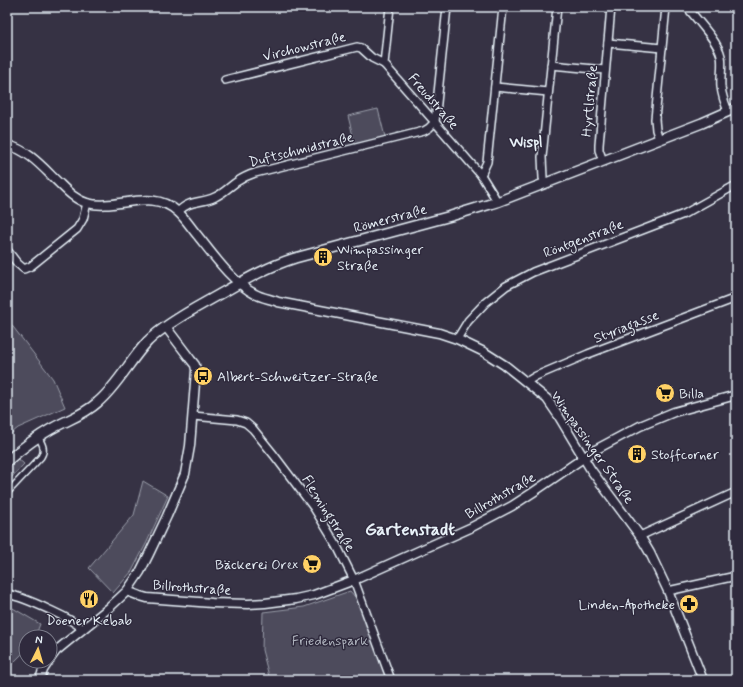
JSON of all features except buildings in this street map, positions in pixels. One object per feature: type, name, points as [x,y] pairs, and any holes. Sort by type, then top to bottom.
[{"type":"main road","name":"Römerstraße","points":[[7,461],[38,436],[79,416],[98,402],[107,394],[149,340],[166,327],[190,311],[239,283],[273,266],[296,258],[497,202],[702,123],[732,109]]},
{"type":"street","points":[[384,64],[390,7]]},
{"type":"street","points":[[435,122],[447,7]]},
{"type":"street","points":[[481,175],[487,162],[503,7]]},
{"type":"street","points":[[546,184],[543,178],[542,157],[556,7]]},
{"type":"street","name":"Hyrtlstraße","points":[[603,161],[598,145],[611,7]]},
{"type":"street","points":[[659,140],[655,119],[666,7]]},
{"type":"street","points":[[687,7],[719,49],[722,62],[722,93],[732,109]]},
{"type":"street","points":[[608,43],[662,48]]},
{"type":"street","name":"Virchowstraße","points":[[225,80],[357,46],[372,58],[384,64]]},
{"type":"street","name":"Freudstraße","points":[[384,64],[481,175],[497,202]]},
{"type":"street","points":[[551,65],[605,70]]},
{"type":"street","points":[[495,87],[548,92]]},
{"type":"street","name":"Duftschmidstraße","points":[[178,212],[186,204],[215,198],[246,176],[424,131],[435,122]]},
{"type":"street","name":"Wimpassinger Straße","points":[[7,145],[15,147],[33,157],[66,191],[87,203],[103,206],[139,200],[155,201],[167,205],[178,212],[214,256],[239,283],[256,294],[278,302],[439,333],[457,338],[484,352],[506,366],[546,399],[558,415],[591,470],[640,536],[657,566],[668,590],[703,680]]},
{"type":"street","name":"Röntgenstraße","points":[[457,338],[468,321],[486,302],[506,286],[533,272],[684,214],[736,185]]},
{"type":"street","points":[[7,250],[17,263],[24,269],[31,266],[77,229],[83,219],[87,203]]},
{"type":"street","name":"Styriagasse","points":[[526,382],[536,376],[582,357],[736,298]]},
{"type":"street","points":[[58,649],[127,592],[140,572],[149,554],[185,474],[190,446],[196,370],[195,365],[166,327]]},
{"type":"street","name":"Billrothstraße","points":[[127,592],[147,598],[254,604],[296,599],[314,595],[354,580],[470,528],[512,506],[599,448],[657,419],[674,412],[736,395]]},
{"type":"street","name":"Flemingstraße","points":[[193,416],[237,420],[246,423],[254,429],[314,508],[337,546],[354,580],[391,680]]},
{"type":"street","points":[[7,492],[43,454],[43,446],[38,436]]},
{"type":"street","points":[[640,536],[736,492]]},
{"type":"street","points":[[668,590],[736,576]]},
{"type":"street","points":[[7,594],[17,596],[71,620],[83,629]]},
{"type":"street","points":[[40,680],[44,669]]},
{"type":"green space","points":[[378,109],[385,137],[355,144],[348,116]]},
{"type":"green space","points":[[7,319],[53,379],[65,407],[18,428],[7,437]]},
{"type":"green space","points":[[7,449],[24,464],[7,482]]},
{"type":"green space","points":[[143,481],[168,496],[132,571],[113,593],[89,568],[134,515]]},
{"type":"green space","name":"Friedenspark","points":[[350,591],[356,598],[387,680],[270,680],[262,650],[263,612],[304,607]]},
{"type":"green space","points":[[7,606],[40,624],[38,629],[18,629],[18,658],[7,669]]},
{"type":"place","name":"Wimpassinger Straße","points":[[323,257]]},
{"type":"place","name":"Albert-Schweitzer-Straße","points":[[203,376]]},
{"type":"place","name":"Billa","points":[[665,393]]},
{"type":"place","name":"Stoffcorner","points":[[637,454]]},
{"type":"place","name":"Bäckerei Orex","points":[[312,564]]},
{"type":"place","name":"Doener Kebab","points":[[89,599]]},
{"type":"place","name":"Linden-Apotheke","points":[[689,604]]},
{"type":"district","name":"Wispl","points":[[526,142]]},
{"type":"district","name":"Gartenstadt","points":[[410,529]]}]
